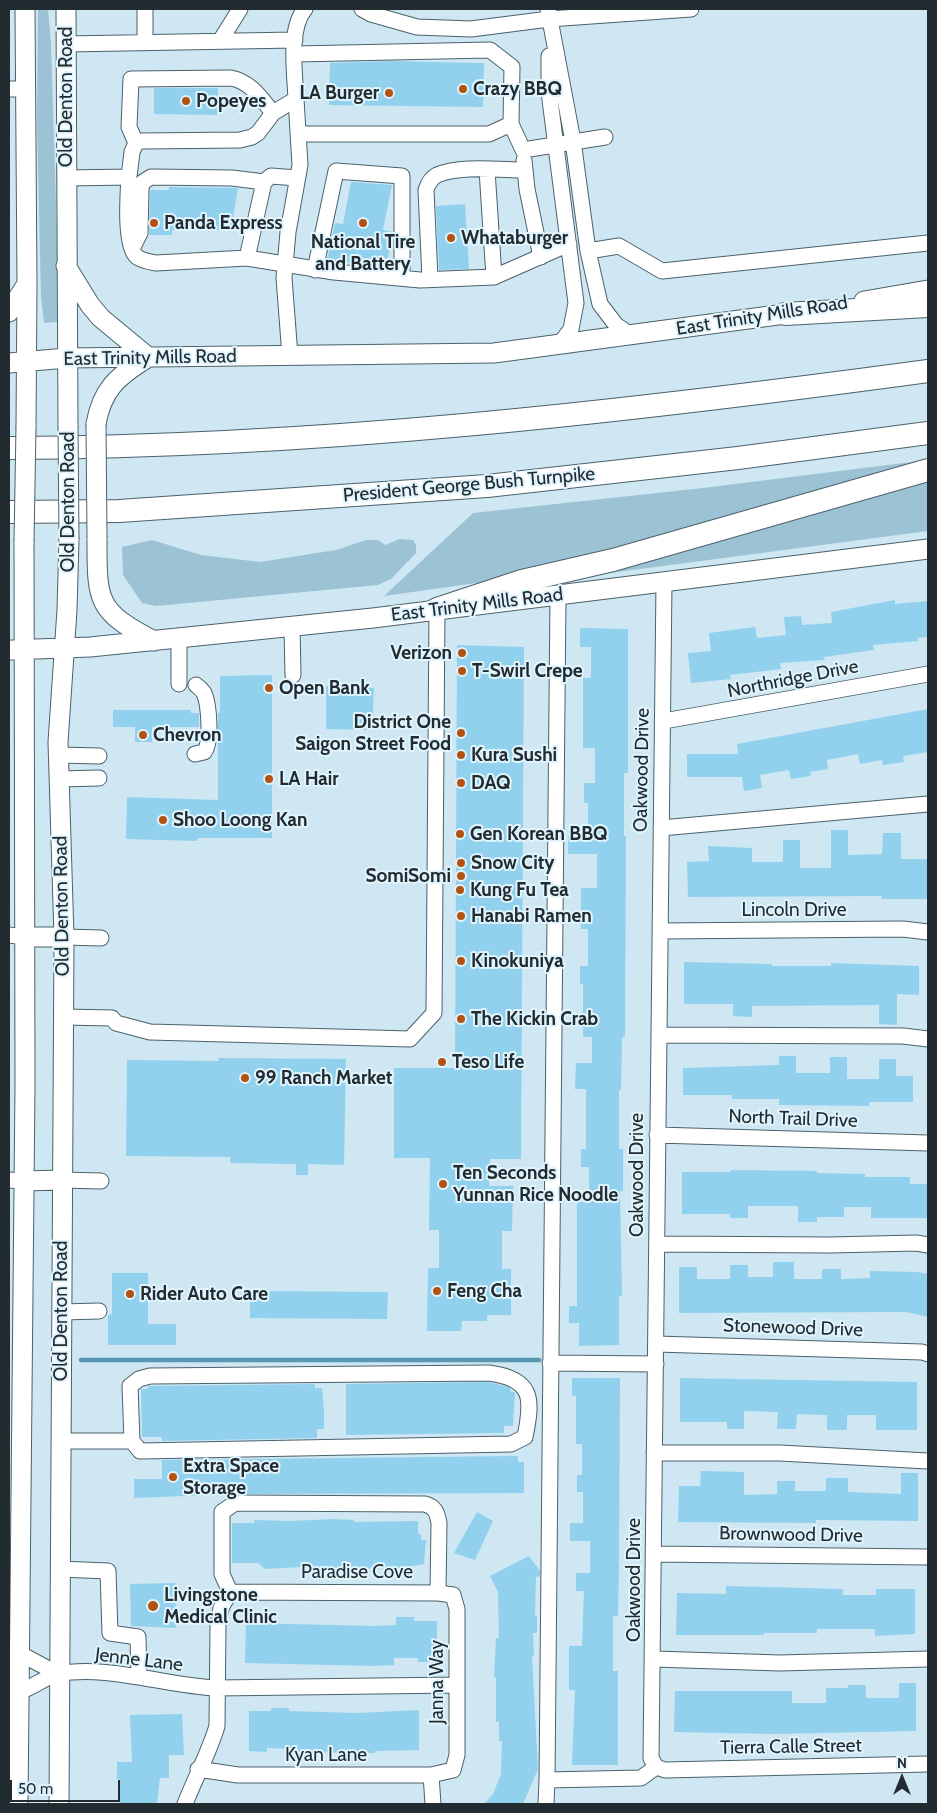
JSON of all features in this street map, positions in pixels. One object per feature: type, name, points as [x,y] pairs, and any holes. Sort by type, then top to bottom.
[{"type":"highway","points":[[785,314],[928,306]]},
{"type":"highway","points":[[9,448],[113,448],[420,430],[768,393],[928,371]]},
{"type":"highway","name":"President George Bush Turnpike","points":[[9,512],[119,511],[487,486],[738,458],[928,433]]},
{"type":"highway","points":[[437,610],[522,581],[613,560],[928,470]]},
{"type":"main road","name":"Old Denton Road","points":[[18,1804],[14,1693],[17,936],[24,722],[17,649],[24,542],[26,427],[18,362],[27,284],[17,89],[24,9]]},
{"type":"main road","name":"Old Denton Road","points":[[59,1804],[58,1674],[64,937],[59,755],[69,539],[65,265],[66,9]]},
{"type":"main road","points":[[65,265],[90,305],[101,318],[148,357],[123,373],[110,387],[99,406],[96,424],[97,585],[105,606],[126,627],[154,642]]},
{"type":"main road","points":[[9,312],[27,284]]},
{"type":"main road","name":"East Trinity Mills Road","points":[[18,362],[67,358],[494,353],[560,346],[785,314],[928,290]]},
{"type":"main road","name":"East Trinity Mills Road","points":[[17,649],[64,649],[179,640],[437,610],[928,548]]},
{"type":"main road","points":[[9,696],[24,722]]},
{"type":"main road","points":[[17,936],[64,937]]},
{"type":"main road","points":[[16,1180],[62,1180]]},
{"type":"street","points":[[145,9],[145,42]]},
{"type":"street","points":[[220,41],[240,9]]},
{"type":"street","points":[[290,356],[284,278],[288,232],[300,164],[295,47],[298,17],[304,9]]},
{"type":"street","points":[[362,9],[370,14],[417,26],[471,28],[548,14],[691,9]]},
{"type":"street","points":[[548,14],[573,141],[588,251],[600,304],[603,311],[616,325],[632,336]]},
{"type":"street","points":[[548,14],[549,92],[557,144],[576,312],[571,329],[560,346]]},
{"type":"street","points":[[66,44],[220,41],[295,47],[490,50],[512,67],[511,124],[523,150],[540,257]]},
{"type":"street","points":[[273,113],[259,95],[240,80],[231,78],[131,79],[129,127],[136,143],[132,152],[129,177],[129,222],[132,249],[137,257],[156,263],[248,258],[315,270],[430,279],[494,277],[569,244]]},
{"type":"street","points":[[136,143],[142,141],[240,140],[252,137],[273,113],[296,99]]},
{"type":"street","points":[[298,134],[489,134],[511,124]]},
{"type":"street","points":[[523,150],[605,137]]},
{"type":"street","points":[[430,279],[426,190],[430,181],[437,175],[456,170],[525,170]]},
{"type":"street","points":[[487,170],[494,277]]},
{"type":"street","points":[[315,270],[336,171],[402,176],[402,278]]},
{"type":"street","points":[[248,258],[264,182],[271,176],[297,178]]},
{"type":"street","points":[[66,178],[129,177]]},
{"type":"street","points":[[132,249],[140,233],[141,188],[143,182],[151,177],[232,178],[264,182]]},
{"type":"street","points":[[588,251],[619,246],[662,271],[928,243]]},
{"type":"street","name":"Oakwood Drive","points":[[656,1767],[651,1758],[654,1658],[654,1453],[661,828],[664,721],[664,582]]},
{"type":"street","points":[[546,1804],[558,595]]},
{"type":"street","points":[[63,1016],[112,1018],[116,1023],[150,1032],[410,1038],[434,1013],[437,610]]},
{"type":"street","points":[[292,627],[293,675]]},
{"type":"street","points":[[179,640],[179,684]]},
{"type":"street","name":"Northridge Drive","points":[[664,721],[928,674]]},
{"type":"street","points":[[195,754],[204,752],[208,740],[208,705],[203,692],[196,685]]},
{"type":"street","points":[[59,755],[99,756]]},
{"type":"street","points":[[59,779],[100,778]]},
{"type":"street","points":[[661,828],[928,804]]},
{"type":"street","name":"Lincoln Drive","points":[[660,931],[903,929],[928,932]]},
{"type":"street","points":[[64,937],[100,938]]},
{"type":"street","points":[[659,1035],[903,1036],[928,1039]]},
{"type":"street","name":"North Trail Drive","points":[[657,1135],[928,1143]]},
{"type":"street","points":[[62,1180],[100,1181]]},
{"type":"street","points":[[657,1244],[830,1245],[916,1243],[928,1245]]},
{"type":"street","points":[[62,1312],[99,1311]]},
{"type":"street","name":"Stonewood Drive","points":[[656,1344],[922,1352],[928,1354]]},
{"type":"street","points":[[550,1363],[656,1364]]},
{"type":"street","points":[[489,1373],[508,1376],[521,1383],[528,1396],[528,1420],[525,1437],[511,1444],[140,1451],[132,1441],[130,1386],[139,1379],[150,1376],[489,1373]]},
{"type":"street","points":[[60,1441],[132,1441]]},
{"type":"street","points":[[654,1453],[780,1453],[928,1461]]},
{"type":"street","points":[[185,1804],[217,1726],[218,1625],[221,1608],[230,1592],[222,1574],[222,1512],[235,1503],[425,1504],[433,1507],[439,1522],[438,1593]]},
{"type":"street","name":"Brownwood Drive","points":[[654,1554],[928,1556]]},
{"type":"street","points":[[59,1569],[108,1571],[109,1630],[113,1635],[136,1636],[140,1639],[139,1677]]},
{"type":"street","name":"Paradise Cove","points":[[230,1592],[438,1593],[453,1595]]},
{"type":"street","name":"Janna Way","points":[[453,1595],[457,1609],[457,1756],[453,1770]]},
{"type":"street","points":[[14,1653],[58,1674]]},
{"type":"street","points":[[654,1658],[780,1663],[928,1659]]},
{"type":"street","name":"Jenne Lane","points":[[58,1674],[98,1672],[193,1687],[216,1688],[457,1685]]},
{"type":"street","points":[[14,1693],[58,1674]]},
{"type":"street","name":"Tierra Calle Street","points":[[656,1767],[665,1770],[928,1764]]},
{"type":"street","points":[[547,1780],[641,1778],[656,1767]]},
{"type":"street","name":"Kyan Lane","points":[[198,1769],[238,1774],[432,1776],[453,1770]]},
{"type":"street","points":[[432,1776],[433,1804]]},
{"type":"shaded area","points":[[38,9],[48,9],[51,44],[59,299],[57,322],[44,323],[41,297],[37,122]]},
{"type":"shaded area","points":[[928,460],[603,556],[491,581],[384,596],[473,513],[703,488]]},
{"type":"shaded area","points":[[928,480],[928,531],[572,578]]},
{"type":"shaded area","points":[[400,539],[413,540],[416,545],[416,553],[391,579],[378,585],[156,606],[142,603],[123,575],[122,547],[152,540],[201,555],[260,562],[336,550],[366,540],[378,540],[385,545]]},
{"type":"building","points":[[389,61],[484,63],[483,107],[329,105],[330,63]]},
{"type":"building","name":"Popeyes","points":[[154,88],[218,88],[217,115],[154,114]]},
{"type":"building","name":"National Tire and Battery","points":[[351,182],[392,185],[383,230],[393,232],[386,267],[327,260],[335,223],[343,224]]},
{"type":"building","points":[[169,187],[238,188],[231,230],[172,230],[172,235],[149,235],[150,190],[169,190]]},
{"type":"building","name":"Whataburger","points":[[465,204],[469,269],[439,270],[436,206]]},
{"type":"building","points":[[895,600],[895,604],[928,601],[928,637],[918,638],[918,641],[873,645],[874,650],[824,657],[825,660],[780,663],[781,669],[730,675],[731,679],[691,683],[688,653],[711,651],[709,633],[755,627],[757,638],[786,635],[784,617],[801,616],[802,625],[832,623],[831,612]]},
{"type":"building","points":[[580,628],[628,629],[628,773],[624,773],[624,836],[626,836],[625,1037],[622,1037],[621,1090],[619,1090],[619,1149],[623,1149],[623,1191],[620,1191],[622,1296],[619,1296],[619,1345],[579,1346],[579,1323],[569,1323],[569,1306],[577,1306],[577,1201],[589,1201],[589,1167],[581,1167],[581,1149],[586,1149],[586,1089],[575,1089],[576,1063],[592,1063],[592,1037],[583,1037],[583,984],[580,984],[580,966],[588,966],[588,929],[581,929],[581,888],[597,888],[597,854],[568,854],[568,835],[588,835],[588,803],[584,803],[584,783],[595,783],[595,748],[583,748],[583,678],[591,678],[591,647],[580,647]]},
{"type":"building","points":[[457,645],[524,647],[521,1159],[490,1159],[489,1186],[513,1186],[512,1231],[502,1231],[502,1269],[511,1269],[511,1315],[487,1315],[487,1321],[462,1321],[461,1331],[427,1331],[428,1268],[439,1268],[439,1230],[429,1230],[430,1158],[394,1158],[394,1068],[455,1068]]},
{"type":"building","points":[[272,675],[272,838],[198,838],[197,841],[126,839],[127,797],[218,800],[220,676]]},
{"type":"building","points":[[326,686],[374,688],[372,730],[326,729]]},
{"type":"building","points":[[928,709],[928,752],[903,756],[904,762],[883,765],[882,760],[860,764],[858,754],[827,760],[828,769],[810,772],[811,776],[791,779],[789,770],[760,775],[762,788],[744,791],[742,777],[687,777],[687,754],[738,754],[737,744]]},
{"type":"building","points":[[113,710],[191,710],[191,713],[199,713],[199,727],[152,727],[152,742],[135,742],[135,727],[113,727]]},
{"type":"building","points":[[831,830],[848,830],[848,855],[882,854],[883,833],[901,833],[901,859],[928,859],[928,899],[882,899],[882,896],[688,897],[687,862],[709,861],[708,846],[752,848],[752,862],[783,862],[783,840],[800,840],[800,868],[831,868]]},
{"type":"building","points":[[684,962],[772,964],[772,966],[831,966],[831,963],[919,966],[919,995],[897,994],[897,1025],[879,1024],[879,1005],[752,1006],[752,1017],[733,1016],[733,1004],[684,1004]]},
{"type":"building","points":[[779,1056],[796,1056],[796,1073],[830,1073],[830,1057],[847,1057],[847,1079],[879,1079],[879,1059],[896,1059],[896,1076],[913,1076],[913,1102],[869,1102],[869,1106],[779,1105],[779,1099],[732,1099],[732,1095],[683,1095],[683,1068],[779,1065]]},
{"type":"building","points":[[218,1058],[346,1059],[344,1165],[308,1164],[308,1175],[296,1175],[296,1164],[230,1163],[230,1157],[126,1156],[127,1060],[219,1061]]},
{"type":"building","points":[[731,1170],[817,1171],[817,1173],[865,1174],[865,1177],[910,1177],[910,1184],[928,1184],[928,1218],[871,1218],[871,1207],[844,1207],[844,1217],[817,1217],[817,1222],[798,1222],[798,1206],[748,1206],[748,1218],[730,1218],[730,1214],[682,1214],[682,1172],[730,1172]]},
{"type":"building","points":[[773,1262],[794,1262],[794,1279],[822,1279],[822,1269],[841,1269],[841,1279],[870,1278],[870,1271],[928,1274],[928,1317],[906,1312],[679,1313],[679,1267],[697,1267],[697,1279],[730,1279],[730,1265],[748,1265],[748,1277],[773,1277]]},
{"type":"building","name":"Rider Auto Care","points":[[112,1273],[148,1273],[148,1324],[176,1324],[176,1345],[108,1345],[108,1315],[112,1314]]},
{"type":"building","points":[[250,1291],[388,1292],[387,1319],[250,1318]]},
{"type":"building","points":[[572,1378],[620,1378],[618,1616],[613,1616],[613,1671],[618,1671],[618,1765],[572,1765],[575,1690],[569,1690],[569,1646],[582,1646],[584,1591],[576,1591],[576,1573],[590,1573],[590,1541],[570,1541],[570,1523],[583,1523],[583,1492],[577,1492],[577,1475],[582,1475],[582,1444],[576,1444],[576,1396],[572,1396]]},
{"type":"building","points":[[680,1378],[917,1382],[917,1430],[876,1430],[876,1415],[847,1415],[847,1430],[827,1430],[827,1415],[797,1414],[796,1429],[777,1429],[778,1412],[744,1411],[744,1429],[727,1429],[727,1422],[680,1422]]},
{"type":"building","points":[[488,1382],[510,1388],[511,1392],[515,1392],[513,1426],[504,1426],[504,1433],[346,1435],[346,1384]]},
{"type":"building","points":[[315,1384],[315,1388],[322,1388],[324,1412],[324,1429],[317,1429],[317,1438],[162,1441],[162,1437],[142,1437],[141,1389],[148,1389],[148,1386]]},
{"type":"building","points":[[518,1456],[518,1462],[524,1462],[524,1493],[235,1494],[134,1498],[134,1479],[162,1479],[162,1460]]},
{"type":"building","points":[[701,1471],[744,1472],[744,1495],[777,1494],[777,1481],[795,1481],[795,1491],[826,1491],[826,1478],[848,1478],[848,1492],[901,1494],[901,1473],[918,1473],[918,1521],[816,1520],[816,1523],[678,1522],[679,1486],[700,1486]]},
{"type":"building","points":[[477,1512],[493,1521],[475,1560],[454,1553]]},
{"type":"building","points":[[254,1520],[354,1520],[354,1522],[418,1521],[418,1534],[421,1534],[421,1540],[426,1540],[424,1564],[402,1568],[318,1569],[318,1566],[265,1569],[258,1563],[232,1563],[232,1523],[254,1523]]},
{"type":"building","points":[[529,1556],[540,1571],[540,1576],[536,1577],[535,1615],[537,1616],[537,1633],[533,1633],[534,1656],[532,1656],[538,1769],[523,1804],[484,1804],[493,1794],[501,1774],[502,1741],[499,1741],[499,1722],[496,1722],[496,1677],[494,1677],[496,1638],[499,1638],[498,1592],[490,1576]]},
{"type":"building","name":"Livingstone Medical Clinic","points":[[175,1583],[176,1628],[131,1626],[130,1584]]},
{"type":"building","points":[[726,1586],[843,1589],[843,1595],[876,1595],[876,1589],[915,1589],[915,1634],[875,1636],[875,1629],[817,1629],[817,1633],[676,1635],[677,1593],[726,1594]]},
{"type":"building","points":[[396,1617],[414,1617],[414,1621],[437,1621],[437,1662],[418,1662],[418,1658],[394,1658],[394,1665],[373,1666],[245,1663],[246,1623],[376,1626],[396,1625]]},
{"type":"building","points":[[899,1683],[916,1683],[916,1731],[774,1734],[674,1732],[675,1691],[792,1691],[792,1703],[826,1703],[826,1688],[848,1688],[848,1685],[866,1685],[866,1698],[899,1698]]},
{"type":"building","points":[[271,1708],[289,1708],[289,1711],[357,1713],[419,1710],[419,1750],[375,1751],[375,1753],[293,1752],[293,1749],[267,1748],[267,1752],[249,1751],[249,1711],[271,1711]]},
{"type":"building","points":[[182,1714],[184,1755],[169,1755],[169,1778],[160,1778],[157,1804],[119,1804],[120,1779],[117,1779],[117,1762],[132,1762],[130,1715]]},
{"type":"waterway","points":[[81,1360],[539,1360]]},
{"type":"place","name":"Crazy BBQ","points":[[463,89]]},
{"type":"place","name":"LA Burger","points":[[389,93]]},
{"type":"place","name":"Popeyes","points":[[186,101]]},
{"type":"place","name":"Panda Express","points":[[154,223]]},
{"type":"place","name":"National Tire and Battery","points":[[363,223]]},
{"type":"place","name":"Whataburger","points":[[451,238]]},
{"type":"place","name":"Verizon","points":[[462,653]]},
{"type":"place","name":"T-Swirl Crepe","points":[[462,671]]},
{"type":"place","name":"Open Bank","points":[[269,688]]},
{"type":"place","name":"District One Saigon Street Food","points":[[461,733]]},
{"type":"place","name":"Chevron","points":[[143,735]]},
{"type":"place","name":"Kura Sushi","points":[[461,755]]},
{"type":"place","name":"LA Hair","points":[[269,779]]},
{"type":"place","name":"DAQ","points":[[461,783]]},
{"type":"place","name":"Shoo Loong Kan","points":[[163,820]]},
{"type":"place","name":"Gen Korean BBQ","points":[[460,834]]},
{"type":"place","name":"Snow City","points":[[461,863]]},
{"type":"place","name":"SomiSomi","points":[[461,876]]},
{"type":"place","name":"Kung Fu Tea","points":[[460,890]]},
{"type":"place","name":"Hanabi Ramen","points":[[461,916]]},
{"type":"place","name":"Kinokuniya","points":[[461,961]]},
{"type":"place","name":"The Kickin Crab","points":[[461,1019]]},
{"type":"place","name":"Teso Life","points":[[442,1062]]},
{"type":"place","name":"99 Ranch Market","points":[[245,1078]]},
{"type":"place","name":"Ten Seconds Yunnan Rice Noodle","points":[[443,1184]]},
{"type":"place","name":"Feng Cha","points":[[437,1291]]},
{"type":"place","name":"Rider Auto Care","points":[[130,1294]]},
{"type":"place","name":"Extra Space Storage","points":[[173,1477]]},
{"type":"place","name":"Livingstone Medical Clinic","points":[[153,1606]]}]
